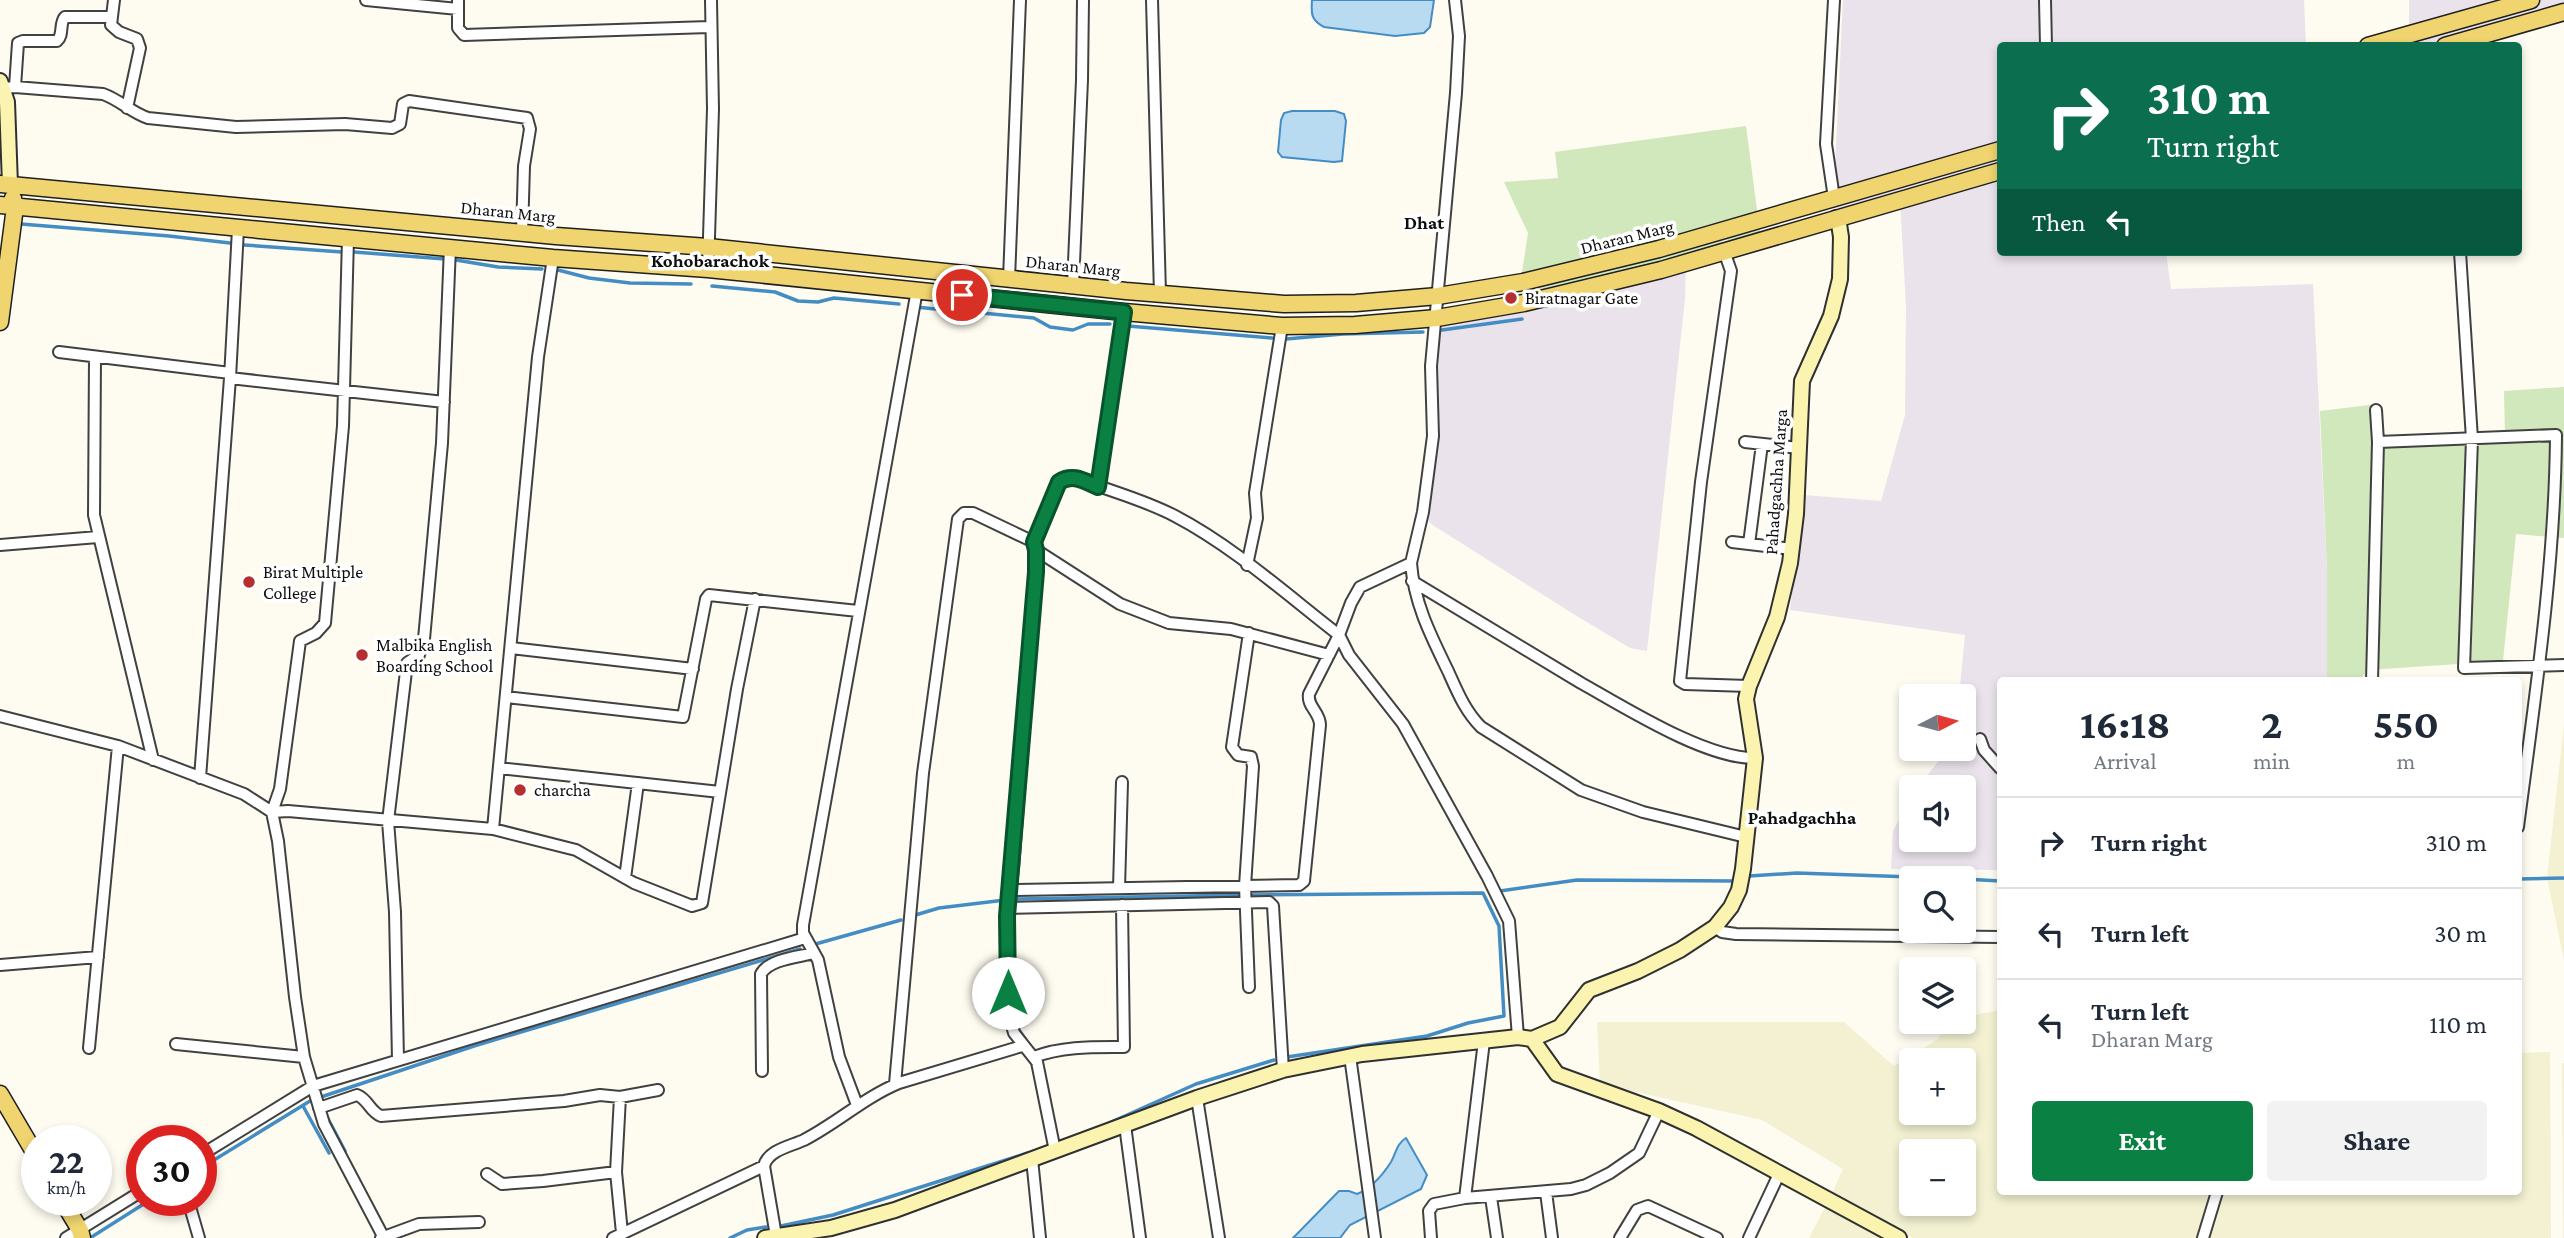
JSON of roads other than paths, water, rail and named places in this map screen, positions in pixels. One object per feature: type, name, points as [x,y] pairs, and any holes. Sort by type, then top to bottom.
[{"type":"main road","points":[[2382,42],[2532,0]]},
{"type":"main road","points":[[2457,42],[2564,12]]},
{"type":"main road","name":"Dharan Marg","points":[[5,185],[522,233],[708,247],[1160,294],[1284,304],[1356,303],[1438,296],[1523,282],[1659,249],[1997,151]]},
{"type":"main road","points":[[7,206],[553,258],[708,269],[1282,326],[1355,325],[1437,318],[1524,303],[1661,270],[1997,173]]},
{"type":"main road","points":[[0,323],[7,206],[5,185]]},
{"type":"main road","points":[[0,1094],[21,1130]]},
{"type":"main road","points":[[68,1216],[76,1235]]},
{"type":"street","points":[[114,0],[111,25],[119,32],[136,39],[140,48],[127,108]]},
{"type":"street","points":[[366,0],[458,4],[458,28],[464,35],[709,27]]},
{"type":"street","points":[[708,269],[713,109],[710,0]]},
{"type":"street","points":[[1009,279],[1020,0]]},
{"type":"street","points":[[1073,285],[1083,0]]},
{"type":"street","points":[[1152,0],[1160,294]]},
{"type":"street","points":[[1455,0],[1459,36],[1431,366],[1433,436],[1430,471],[1411,563],[1418,604],[1468,714],[1481,727],[1591,794],[1643,812],[1746,837]]},
{"type":"street","points":[[1834,0],[1826,144],[1834,198]]},
{"type":"street","points":[[2045,0],[2046,42]]},
{"type":"street","points":[[5,185],[6,85],[16,45],[20,41],[57,41],[61,37],[65,17],[111,17]]},
{"type":"street","points":[[6,85],[103,94],[148,118],[236,127],[345,124],[396,127],[400,124],[403,104],[407,101],[527,118],[530,128],[524,166],[522,233]]},
{"type":"street","name":"Pahadgachha Marga","points":[[771,1237],[807,1235],[895,1210],[1197,1098],[1283,1070],[1350,1056],[1525,1038],[1560,1027],[1590,990],[1638,971],[1680,950],[1715,927],[1731,908],[1739,890],[1743,869],[1755,758],[1746,699],[1777,617],[1792,549],[1802,381],[1831,316],[1840,279],[1841,237],[1836,218]]},
{"type":"street","points":[[200,778],[230,376],[238,229]]},
{"type":"street","points":[[348,238],[343,426],[324,623],[316,633],[300,641],[280,789],[272,813],[278,841],[295,997],[304,1057],[324,1124],[383,1238],[419,1224],[479,1222]]},
{"type":"street","points":[[398,1060],[395,912],[388,821],[407,663],[419,655],[424,639],[444,402],[450,247]]},
{"type":"street","points":[[1724,251],[1731,271],[1701,482],[1680,681],[1685,684],[1749,686]]},
{"type":"street","points":[[2460,256],[2472,439],[2464,668],[2564,665]]},
{"type":"street","points":[[493,829],[538,357],[553,258]]},
{"type":"street","points":[[857,1105],[839,1056],[818,960],[805,938],[803,925],[917,290]]},
{"type":"street","points":[[1098,487],[1124,312]]},
{"type":"street","points":[[1247,565],[1257,518],[1255,492],[1282,326]]},
{"type":"street","points":[[59,352],[344,392],[444,402]]},
{"type":"street","points":[[95,357],[94,515],[97,537],[153,760]]},
{"type":"street","points":[[2372,677],[2378,442],[2376,410]]},
{"type":"street","points":[[2378,442],[2556,435],[2560,489],[2522,796]]},
{"type":"street","points":[[1745,442],[1799,448]]},
{"type":"street","points":[[1749,544],[1762,444]]},
{"type":"street","points":[[1055,1151],[1041,1073],[1034,1057],[1014,1033],[1009,1015],[1008,908],[1035,546],[1059,482],[1066,477],[1075,477],[1177,517],[1247,565],[1339,635],[1349,655],[1403,724],[1509,921],[1525,1038],[1557,1074],[1658,1111],[1780,1172],[1899,1238]]},
{"type":"street","points":[[895,1084],[923,773],[958,519],[964,513],[973,513],[1035,546],[1120,604],[1169,623],[1231,629],[1329,655]]},
{"type":"street","points":[[0,545],[97,537]]},
{"type":"street","points":[[1732,541],[1792,549]]},
{"type":"street","points":[[1009,890],[1299,885],[1304,881],[1320,724],[1319,715],[1308,699],[1360,587],[1411,563]]},
{"type":"street","points":[[1412,581],[1644,720],[1713,750],[1740,758],[1755,758]]},
{"type":"street","points":[[506,697],[682,718],[707,597],[722,595],[858,611]]},
{"type":"street","points":[[0,716],[118,746],[244,794],[272,813],[288,811],[493,829],[576,850],[625,878],[692,906],[702,903],[737,690],[755,599]]},
{"type":"street","points":[[1249,633],[1232,747],[1238,755],[1251,757],[1253,766],[1245,886],[1249,987]]},
{"type":"street","points":[[512,648],[693,669]]},
{"type":"street","points":[[1980,739],[1984,750],[1997,765]]},
{"type":"street","points":[[89,1048],[118,746]]},
{"type":"street","points":[[499,768],[720,792]]},
{"type":"street","points":[[1119,888],[1122,782]]},
{"type":"street","points":[[625,878],[638,783]]},
{"type":"street","points":[[1008,908],[1269,902],[1273,906],[1283,1070]]},
{"type":"street","points":[[1034,1057],[1046,1052],[1087,1046],[1124,1047],[1122,905]]},
{"type":"street","points":[[1715,927],[1722,932],[1736,934],[1997,937]]},
{"type":"street","points":[[217,1145],[313,1086],[805,938]]},
{"type":"street","points":[[762,1071],[763,969],[775,963],[814,953]]},
{"type":"street","points":[[0,965],[97,957]]},
{"type":"street","points":[[1465,1198],[1484,1041]]},
{"type":"street","points":[[176,1044],[304,1057]]},
{"type":"street","points":[[771,1237],[764,1166],[770,1155],[807,1138],[895,1084],[1023,1046]]},
{"type":"street","points":[[1350,1056],[1375,1238]]},
{"type":"street","points":[[319,1108],[357,1095],[381,1116],[564,1101],[600,1095],[621,1097],[658,1090]]},
{"type":"street","points":[[621,1097],[616,1172],[618,1236],[764,1166]]},
{"type":"street","points":[[1197,1098],[1219,1238]]},
{"type":"street","points":[[1431,1238],[1429,1215],[1431,1207],[1438,1203],[1465,1198],[1571,1189],[1586,1185],[1632,1160],[1639,1153],[1658,1111]]},
{"type":"street","points":[[1125,1125],[1140,1238]]},
{"type":"street","points":[[1032,1159],[1040,1238]]},
{"type":"street","points":[[487,1174],[502,1184],[616,1172]]},
{"type":"street","points":[[1749,1238],[1780,1172]]},
{"type":"street","points":[[1546,1192],[1552,1238]]},
{"type":"street","points":[[2203,1238],[2216,1195]]},
{"type":"street","points":[[1492,1197],[1497,1238]]},
{"type":"street","points":[[76,1235],[126,1202]]},
{"type":"street","points":[[1620,1238],[1637,1210],[1647,1206],[1717,1238]]},
{"type":"street","points":[[193,1216],[199,1238]]},
{"type":"water","points":[[1312,0],[1434,0],[1430,27],[1424,33],[1395,36],[1324,27],[1316,22],[1313,16]]},
{"type":"water","points":[[1335,111],[1344,114],[1346,121],[1342,161],[1282,157],[1278,152],[1281,120],[1284,113]]},
{"type":"water","points":[[1406,1138],[1427,1175],[1421,1189],[1350,1225],[1340,1238],[1293,1238],[1339,1191],[1357,1194],[1372,1185],[1388,1167],[1399,1145]]},
{"type":"waterway","points":[[21,224],[230,243]]},
{"type":"waterway","points":[[244,245],[342,252]]},
{"type":"waterway","points":[[354,252],[445,259]]},
{"type":"waterway","points":[[456,260],[498,267],[542,269]]},
{"type":"waterway","points":[[558,270],[589,278],[630,283],[691,284]]},
{"type":"waterway","points":[[712,286],[775,292],[798,301],[818,302],[834,298],[899,304]]},
{"type":"waterway","points":[[916,307],[945,310]]},
{"type":"waterway","points":[[982,313],[1034,318],[1050,327],[1073,330],[1088,324],[1110,324]]},
{"type":"waterway","points":[[1442,330],[1522,319]]},
{"type":"waterway","points":[[1128,326],[1272,338]]},
{"type":"waterway","points":[[1286,339],[1423,332]]},
{"type":"waterway","points":[[1749,876],[1797,873],[1899,877]]},
{"type":"waterway","points":[[2522,879],[2564,878]]},
{"type":"waterway","points":[[1500,891],[1577,880],[1735,881]]},
{"type":"waterway","points":[[1976,880],[1997,881]]},
{"type":"waterway","points":[[1249,895],[1483,893],[1499,926],[1504,1016],[1468,1023],[1427,1036],[1287,1057]]},
{"type":"waterway","points":[[1014,899],[1241,895]]},
{"type":"waterway","points":[[912,916],[939,908],[1005,900]]},
{"type":"waterway","points":[[1012,912],[1013,944]]},
{"type":"waterway","points":[[812,945],[901,920]]},
{"type":"waterway","points":[[321,1097],[474,1046],[800,949]]},
{"type":"waterway","points":[[1014,1008],[1019,1030],[1026,1040]]},
{"type":"waterway","points":[[1107,1124],[1196,1084],[1274,1060]]},
{"type":"waterway","points":[[217,1158],[310,1101]]},
{"type":"waterway","points":[[303,1106],[329,1153]]},
{"type":"waterway","points":[[325,1113],[345,1151]]},
{"type":"waterway","points":[[781,1226],[833,1215],[1028,1153]]},
{"type":"waterway","points":[[90,1238],[126,1215]]},
{"type":"waterway","points":[[730,1238],[747,1230],[766,1227]]},
{"type":"place","name":"Biratnagar Gate","points":[[1511,298]]},
{"type":"place","name":"Birat Multiple College","points":[[249,582]]},
{"type":"place","name":"Malbika English Boarding School","points":[[362,655]]},
{"type":"place","name":"charcha","points":[[520,790]]},
{"type":"district","name":"Dhat","points":[[1424,222]]},
{"type":"district","name":"Kohobarachok","points":[[710,260]]},
{"type":"district","name":"Pahadgachha","points":[[1802,817]]}]
